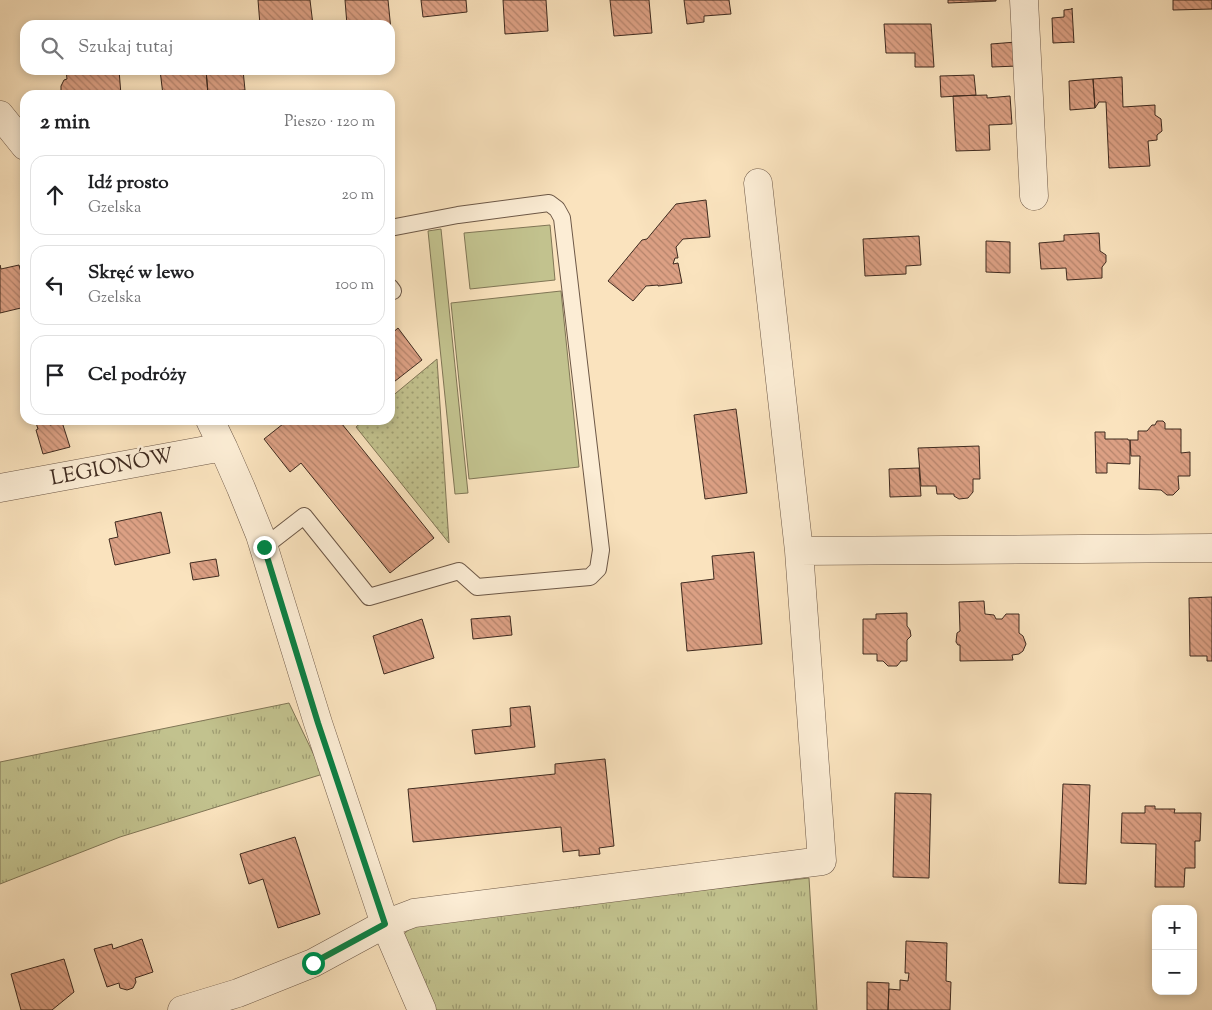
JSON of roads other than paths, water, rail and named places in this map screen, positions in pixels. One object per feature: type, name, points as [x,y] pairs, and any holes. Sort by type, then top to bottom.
[{"type":"street","points":[[1024,0],[1034,196]]},
{"type":"street","points":[[0,114],[20,140]]},
{"type":"street","points":[[182,1010],[238,993],[313,963],[385,924],[414,913],[822,862],[799,551],[758,183]]},
{"type":"street","points":[[212,425],[242,488],[260,535],[318,723],[385,924],[422,1010]]},
{"type":"street","name":"LEGIONÓW","points":[[0,488],[223,446]]},
{"type":"street","points":[[799,551],[1212,548]]},
{"type":"lane","points":[[264,547],[304,516],[369,597],[459,571],[477,587],[590,577],[598,569],[601,550],[562,218],[557,209],[549,203],[458,215],[395,227]]}]
